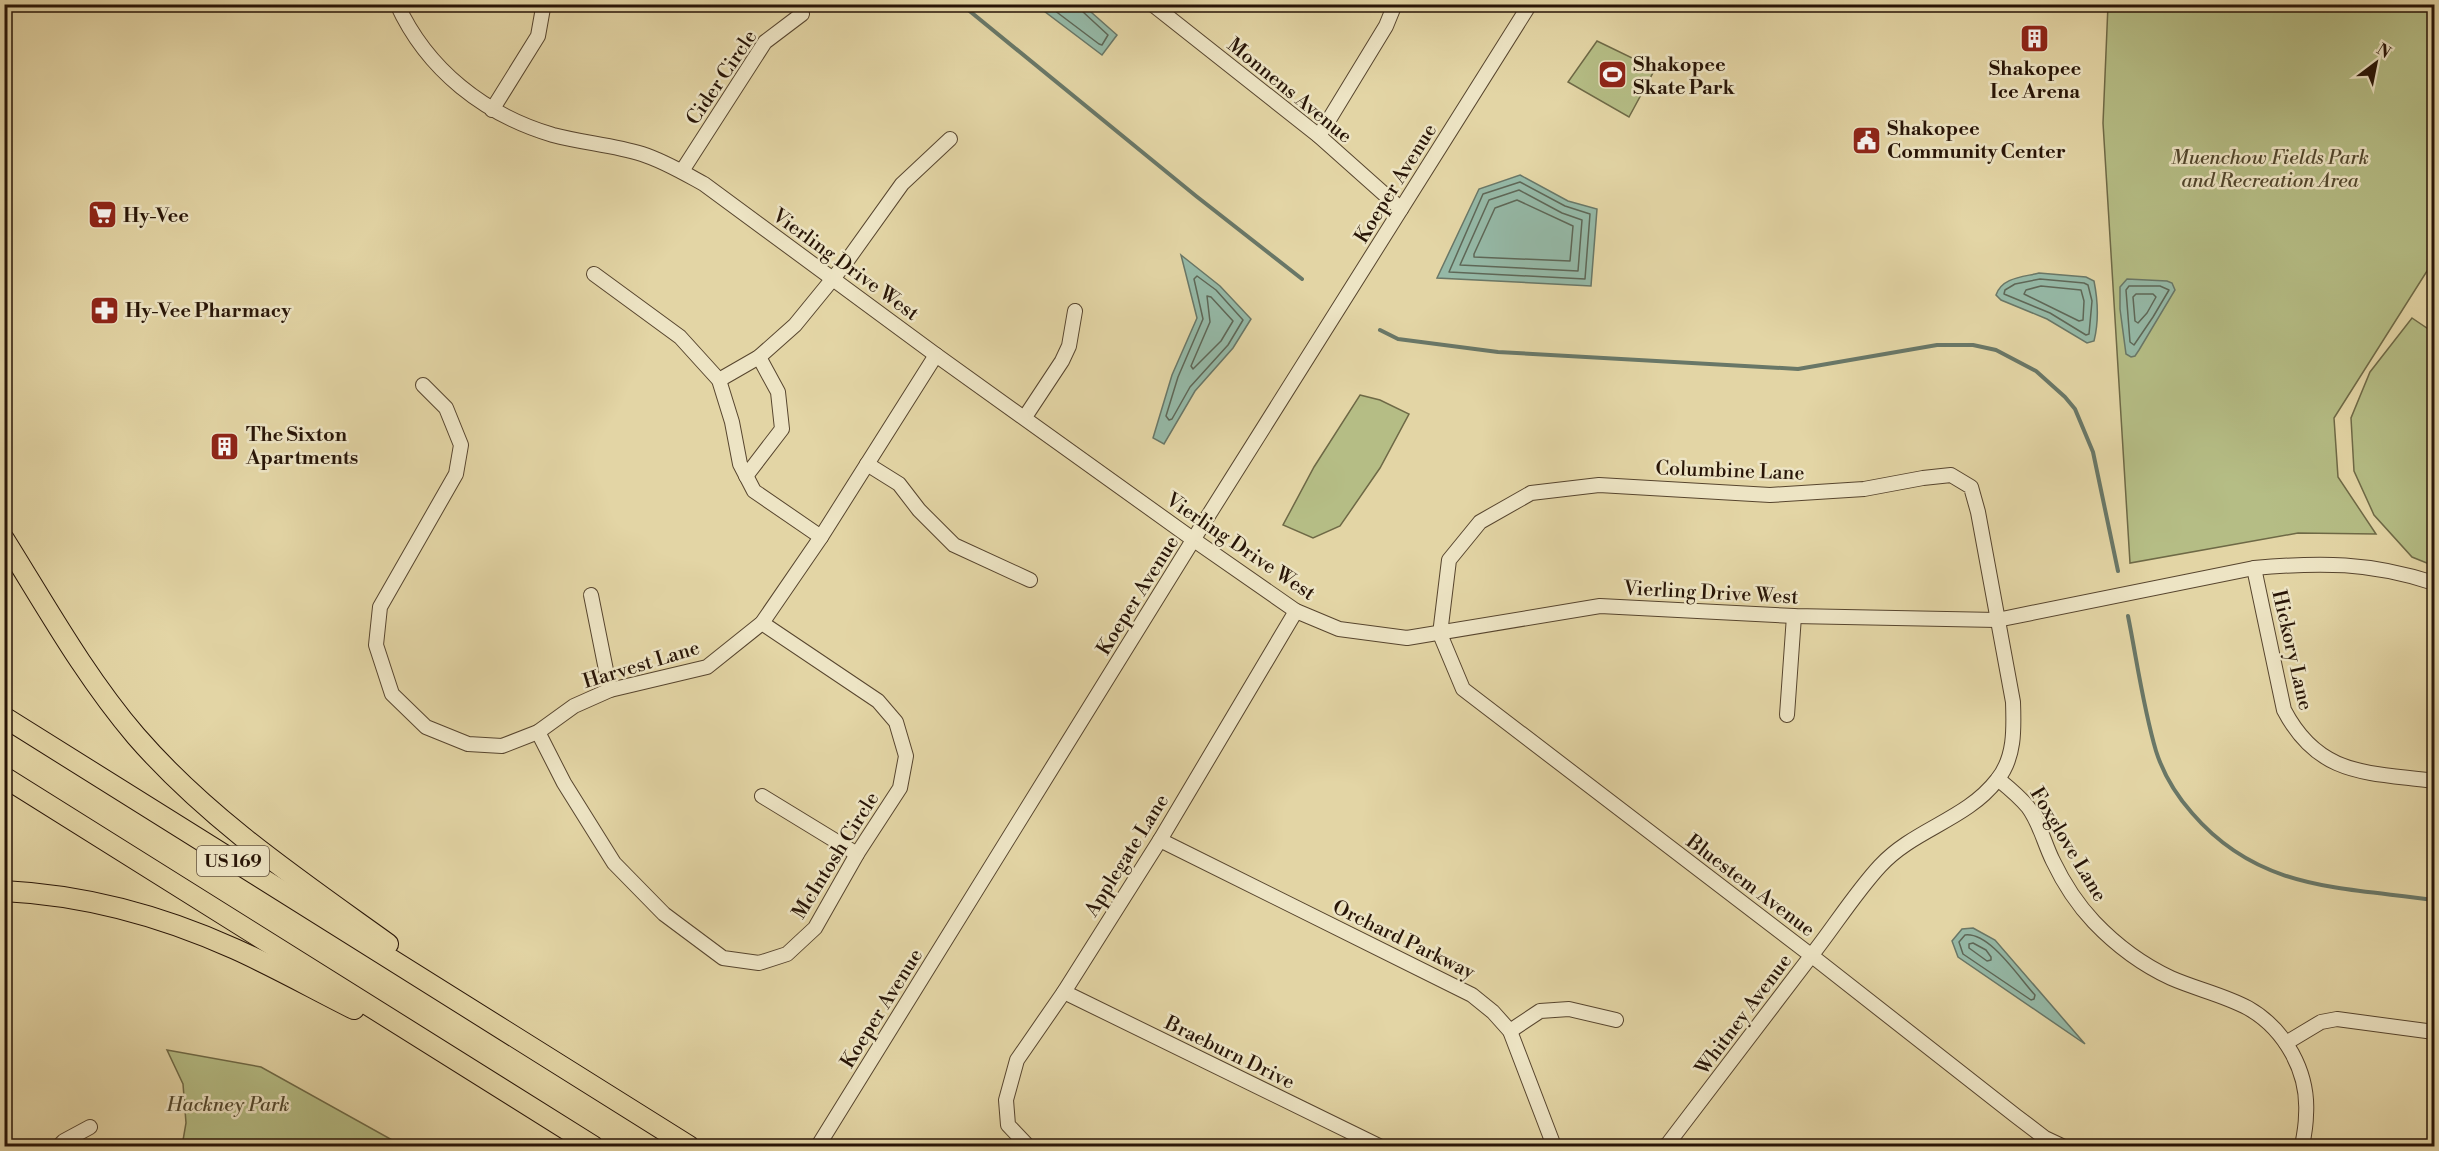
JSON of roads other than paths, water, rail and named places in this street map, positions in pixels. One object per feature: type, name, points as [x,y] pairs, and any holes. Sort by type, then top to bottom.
[{"type":"highway","points":[[4,539],[77,658],[118,714],[167,770],[231,829],[413,962],[462,1005]]},
{"type":"highway","name":"US 169","points":[[4,717],[689,1146]]},
{"type":"highway","name":"US 169","points":[[4,777],[593,1146]]},
{"type":"highway","points":[[4,891],[86,901],[162,920],[234,949],[446,1054]]},
{"type":"street","name":"Vierling Drive West","points":[[397,4],[434,61],[452,80],[492,110],[504,117],[551,134],[643,154],[682,171],[704,184],[936,355],[1194,540],[1296,610],[1339,629],[1407,638],[1600,606],[1794,616],[1997,620],[2254,568],[2332,563],[2400,572],[2434,583]]},
{"type":"street","name":"Monnens Avenue","points":[[1152,4],[1319,136],[1401,208]]},
{"type":"street","name":"Koeper Avenue","points":[[818,1146],[1530,4]]},
{"type":"street","points":[[1319,136],[1386,26],[1396,5]]},
{"type":"street","points":[[492,110],[538,36],[543,8]]},
{"type":"street","name":"Cider Circle","points":[[682,171],[765,42],[802,14]]},
{"type":"street","points":[[719,380],[759,357],[795,325],[833,279],[902,184],[950,139]]},
{"type":"street","points":[[594,274],[680,337],[719,380],[732,422],[740,464],[754,492],[821,537]]},
{"type":"street","points":[[1025,417],[1062,361],[1069,346],[1075,311]]},
{"type":"street","name":"Harvest Lane","points":[[423,385],[446,408],[461,445],[456,474],[380,608],[376,645],[392,694],[426,727],[468,744],[502,746],[538,732],[574,706],[610,690],[707,667],[762,622],[821,537],[936,355]]},
{"type":"street","points":[[746,476],[782,429],[778,392],[759,357]]},
{"type":"street","points":[[867,464],[899,484],[919,510],[954,545],[1030,580]]},
{"type":"street","name":"Columbine Lane","points":[[1440,634],[1449,560],[1480,522],[1531,493],[1599,484],[1770,495],[1864,489],[1951,475],[1971,487],[1978,512],[1997,620]]},
{"type":"street","name":"Hickory Lane","points":[[2254,568],[2284,710],[2293,728],[2308,745],[2339,766],[2434,781]]},
{"type":"street","points":[[591,595],[610,690]]},
{"type":"street","name":"Applegate Lane","points":[[1028,1146],[1008,1125],[1006,1100],[1017,1060],[1064,992],[1160,840],[1296,610]]},
{"type":"street","points":[[1787,715],[1794,616]]},
{"type":"street","name":"Whitney Avenue","points":[[1667,1146],[1879,867],[1920,833],[1979,801],[1998,779],[2009,759],[2014,733],[2013,702],[1997,620]]},
{"type":"street","name":"McIntosh Circle","points":[[538,732],[564,783],[614,863],[664,914],[723,958],[759,963],[787,954],[815,928],[857,854],[900,788],[906,756],[897,723],[878,701],[762,622]]},
{"type":"street","name":"Bluestem Avenue","points":[[1440,634],[1463,689],[1812,956],[2016,1116],[2045,1138],[2062,1146]]},
{"type":"street","name":"Foxglove Lane","points":[[1998,779],[2016,793],[2029,809],[2052,860],[2071,892],[2093,921],[2143,963],[2169,977],[2247,1008],[2268,1023],[2286,1043],[2297,1064],[2305,1089],[2307,1114],[2302,1146]]},
{"type":"street","points":[[762,796],[857,854]]},
{"type":"street","name":"Orchard Parkway","points":[[1160,840],[1472,995],[1493,1012],[1510,1031],[1554,1146]]},
{"type":"street","name":"Braeburn Drive","points":[[1064,992],[1379,1146]]},
{"type":"street","points":[[1510,1031],[1540,1011],[1569,1009],[1616,1020]]},
{"type":"street","points":[[2286,1043],[2321,1022],[2337,1019],[2434,1032]]},
{"type":"street","points":[[59,1146],[90,1127]]},
{"type":"water","points":[[1036,5],[1083,5],[1117,35],[1102,55]]},
{"type":"water","points":[[1520,175],[1568,201],[1597,209],[1591,286],[1437,278],[1479,189]]},
{"type":"water","points":[[1181,255],[1220,286],[1251,319],[1233,348],[1195,391],[1164,444],[1153,438],[1172,375],[1197,318]]},
{"type":"water","points":[[2039,273],[2086,277],[2094,281],[2097,326],[2094,341],[2087,343],[2047,319],[2001,300],[1996,295],[2008,281]]},
{"type":"water","points":[[2127,279],[2167,281],[2172,283],[2175,290],[2139,350],[2135,356],[2131,357],[2126,354],[2120,309],[2120,287]]},
{"type":"water","points":[[1973,928],[1995,940],[2085,1044],[1958,957],[1952,941],[1962,929]]},
{"type":"waterway","points":[[961,4],[1196,196],[1302,279]]},
{"type":"waterway","points":[[1380,330],[1398,339],[1498,352],[1798,369],[1937,345],[1973,345],[1996,350],[2036,371],[2075,409],[2093,452],[2118,571]]},
{"type":"waterway","points":[[2128,616],[2147,718],[2159,759],[2181,799],[2218,839],[2245,858],[2303,881],[2366,892],[2434,900]]},
{"type":"place","name":"Shakopee Ice Arena","points":[[2035,38]]},
{"type":"place","name":"Shakopee Skate Park","points":[[1612,75]]},
{"type":"place","name":"Shakopee Community Center","points":[[1866,140]]},
{"type":"place","name":"Hy-Vee","points":[[102,215]]},
{"type":"place","name":"Hy-Vee Pharmacy","points":[[104,310]]},
{"type":"place","name":"The Sixton Apartments","points":[[225,446]]},
{"type":"park label","name":"Muenchow Fields Park and Recreation Area","points":[[2270,168]]},
{"type":"park label","name":"Hackney Park","points":[[228,1104]]}]
